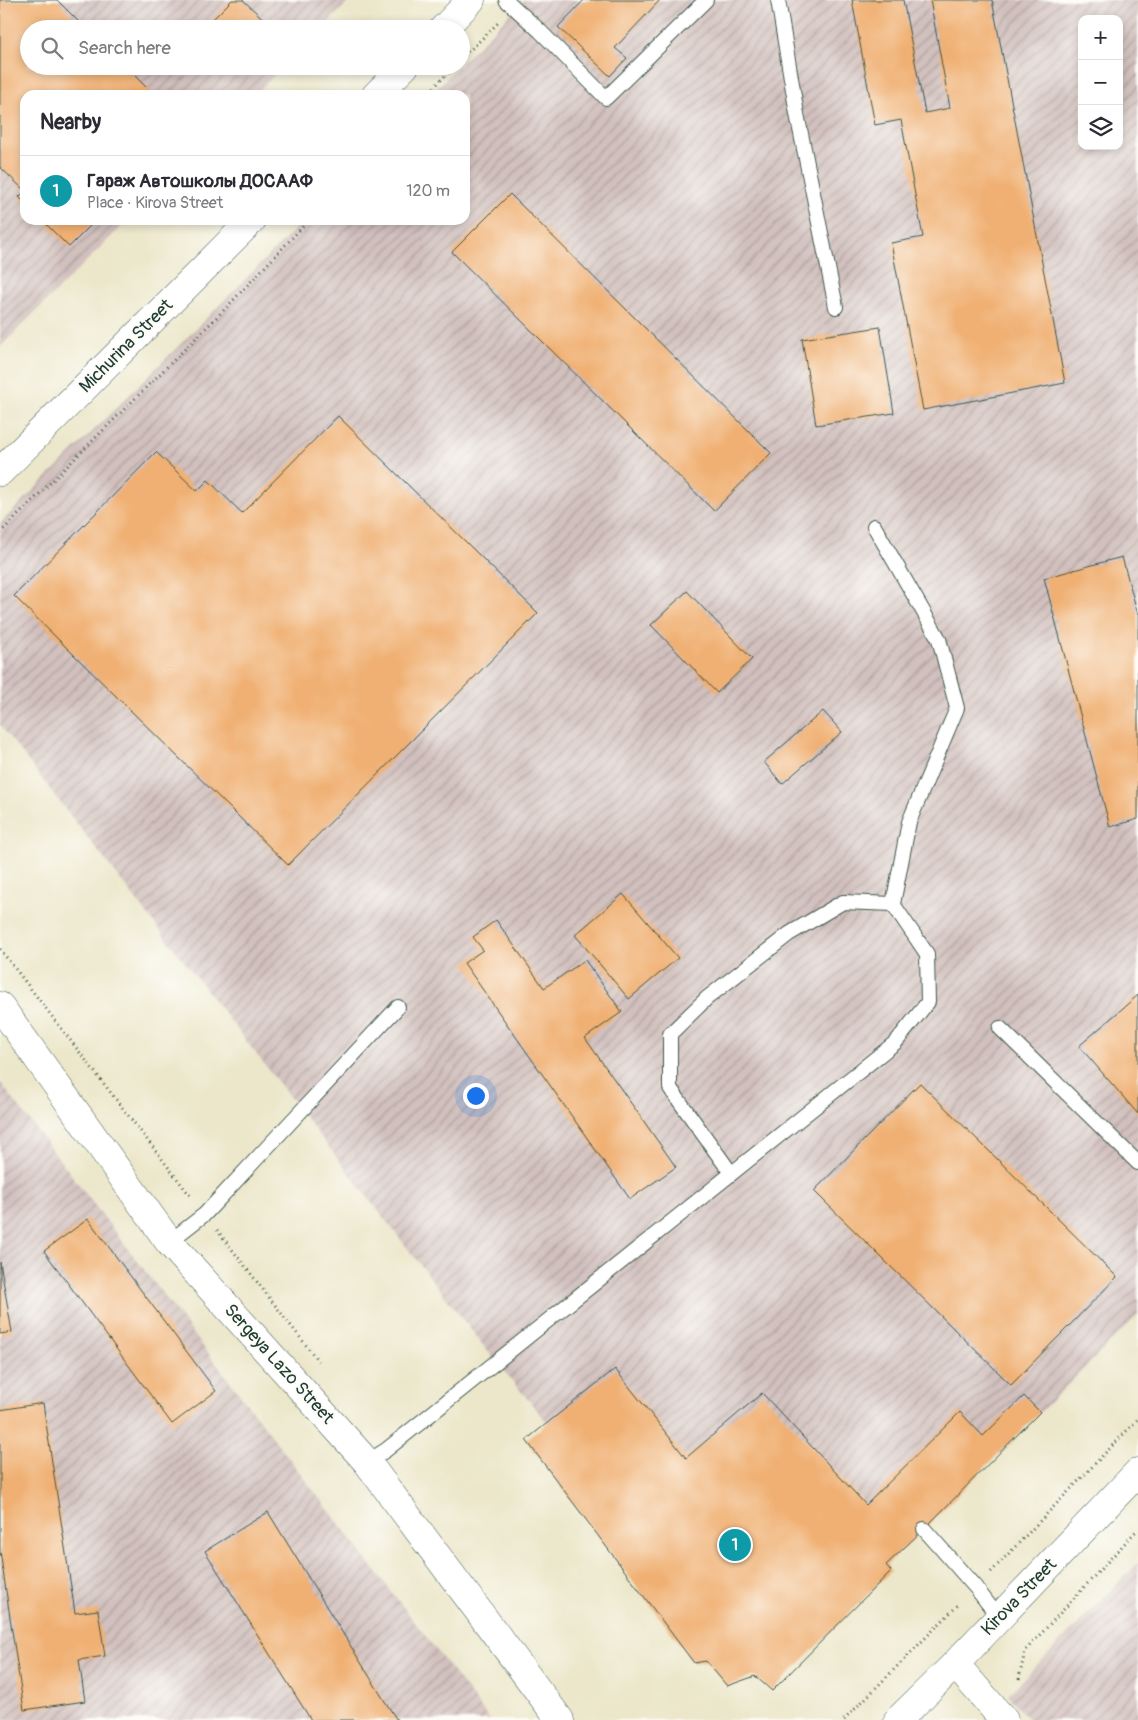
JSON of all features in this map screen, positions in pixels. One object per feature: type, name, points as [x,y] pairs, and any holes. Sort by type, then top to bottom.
[{"type":"street","points":[[451,20],[471,0]]},
{"type":"street","points":[[381,90],[396,75]]},
{"type":"street","name":"Michurina Street","points":[[0,472],[247,225]]},
{"type":"street","name":"Sergeya Lazo Street","points":[[0,1006],[170,1242],[367,1462],[560,1720]]},
{"type":"street","name":"Kirova Street","points":[[898,1720],[955,1664],[1138,1472]]},
{"type":"street","points":[[955,1664],[1004,1720]]},
{"type":"lane","points":[[510,4],[540,31],[606,98],[706,0]]},
{"type":"lane","points":[[778,0],[797,114],[836,307]]},
{"type":"lane","points":[[367,1462],[386,1450],[896,1042],[928,1002],[926,954],[893,904],[909,822],[957,708],[939,639],[874,526]]},
{"type":"lane","points":[[731,1173],[670,1088],[670,1034],[707,998],[789,934],[843,902],[893,904]]},
{"type":"lane","points":[[170,1242],[205,1214],[398,1007]]},
{"type":"lane","points":[[1000,1028],[1138,1163]]},
{"type":"lane","points":[[924,1529],[976,1588],[999,1618]]},
{"type":"path","points":[[470,49],[510,4]]},
{"type":"path","points":[[432,90],[446,75]]},
{"type":"path","points":[[0,533],[224,310],[304,225]]},
{"type":"path","points":[[0,949],[320,1364]]},
{"type":"path","points":[[1019,1679],[1025,1651],[1138,1529]]},
{"type":"shaded area","points":[[0,0],[350,0],[330,20],[20,20],[20,75],[274,75],[259,90],[20,90],[20,225],[123,225],[0,347]]},
{"type":"shaded area","points":[[524,0],[1138,0],[1138,1315],[886,1565],[846,1524],[866,1504],[762,1393],[686,1458],[615,1369],[548,1423],[496,1362],[0,725],[0,524],[300,225],[470,225],[470,90],[435,90],[450,75],[470,75],[470,55]]},
{"type":"shaded area","points":[[0,1082],[490,1720],[0,1720]]},
{"type":"shaded area","points":[[1138,1563],[1138,1720],[1029,1720],[1008,1695]]},
{"type":"building","points":[[0,0],[57,0],[77,20],[20,20],[20,75],[134,75],[149,90],[20,90],[20,186],[0,167]]},
{"type":"building","points":[[232,0],[243,0],[264,20],[212,20]]},
{"type":"building","points":[[584,0],[660,0],[615,48],[627,58],[610,76],[558,27]]},
{"type":"building","points":[[852,0],[903,0],[925,113],[950,108],[930,0],[992,0],[1065,383],[923,410],[891,243],[923,237],[901,120],[875,125]]},
{"type":"building","points":[[510,194],[771,453],[714,511],[452,252]]},
{"type":"building","points":[[47,225],[91,225],[69,247]]},
{"type":"building","points":[[880,327],[894,413],[816,425],[802,339]]},
{"type":"building","points":[[338,416],[538,613],[288,865],[14,596],[156,452],[197,491],[208,480],[242,513]]},
{"type":"building","points":[[1122,557],[1138,615],[1138,819],[1110,827],[1044,578]]},
{"type":"building","points":[[687,591],[752,659],[717,693],[651,625]]},
{"type":"building","points":[[823,711],[842,732],[782,784],[764,762]]},
{"type":"building","points":[[623,894],[678,958],[629,999],[575,935]]},
{"type":"building","points":[[496,920],[544,988],[585,960],[622,1012],[585,1038],[676,1167],[630,1199],[464,963],[483,950],[473,937]]},
{"type":"building","points":[[1138,995],[1138,1114],[1079,1046]]},
{"type":"building","points":[[920,1083],[1117,1277],[1011,1385],[814,1191]]},
{"type":"building","points":[[88,1219],[216,1391],[172,1424],[44,1251]]},
{"type":"building","points":[[0,1262],[12,1332],[0,1334]]},
{"type":"building","points":[[615,1369],[686,1458],[762,1393],[866,1505],[960,1412],[983,1436],[1024,1396],[1040,1412],[886,1565],[891,1571],[772,1691],[755,1676],[727,1686],[706,1661],[694,1663],[526,1440]]},
{"type":"building","points":[[43,1403],[75,1613],[98,1610],[105,1656],[79,1660],[85,1701],[24,1710],[0,1551],[0,1410]]},
{"type":"building","points":[[268,1512],[397,1720],[311,1720],[205,1551]]},
{"type":"place","name":"Гараж Автошколы ДОСААФ","points":[[735,1545]]}]
